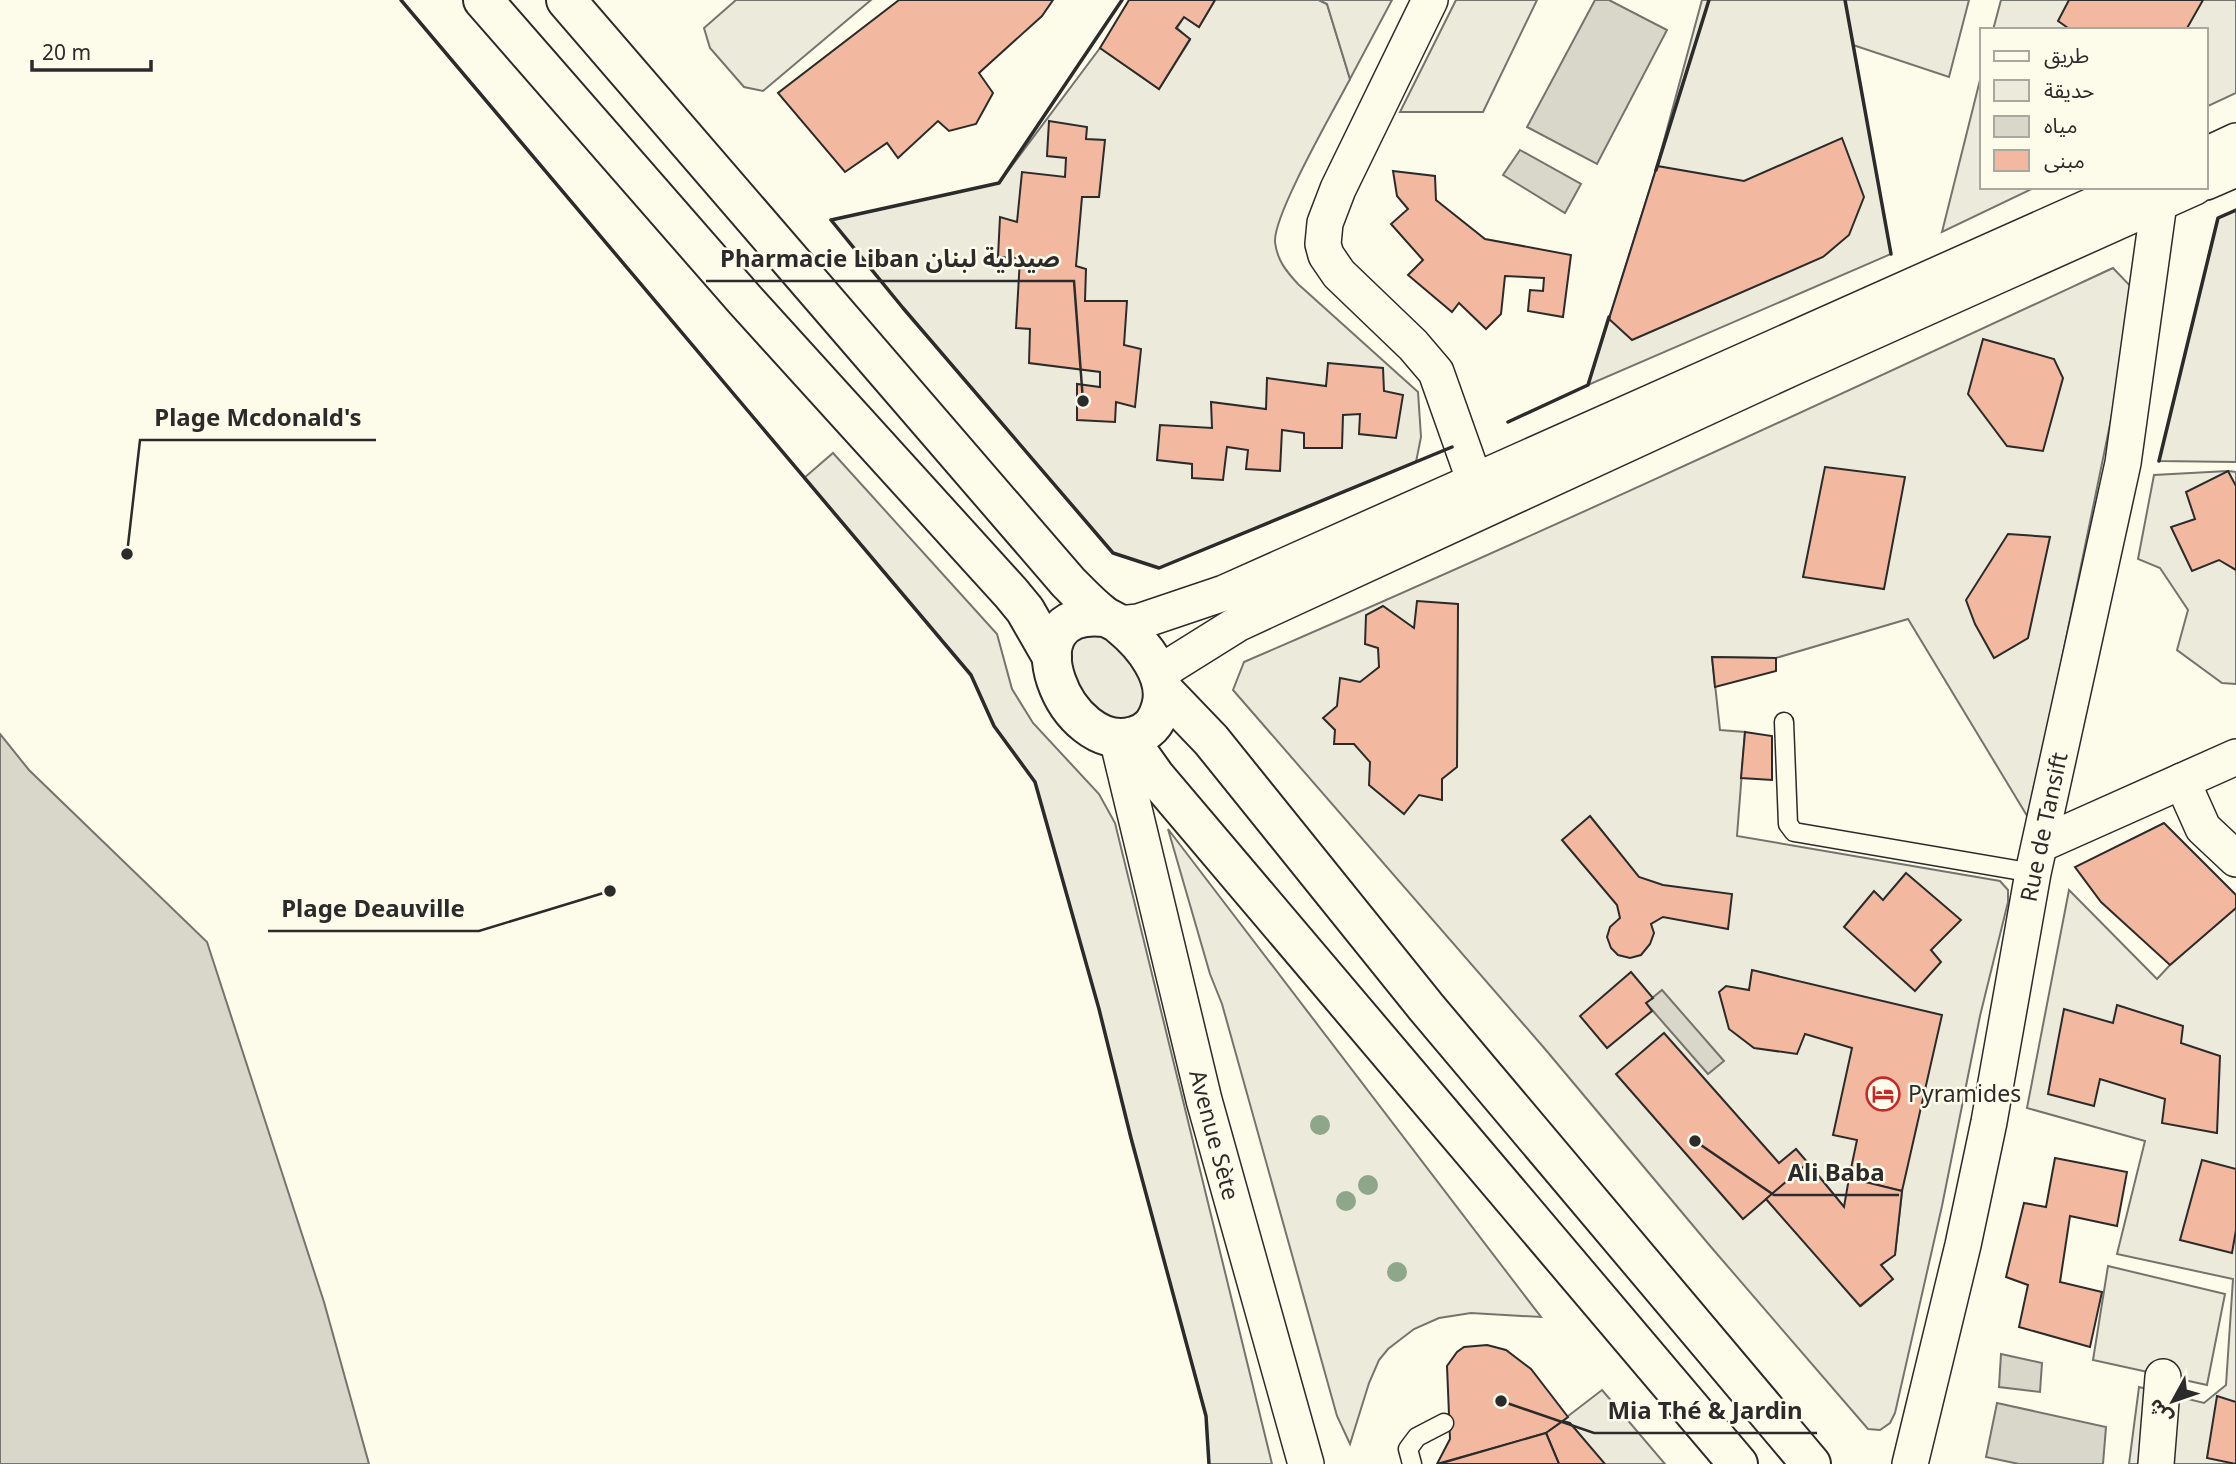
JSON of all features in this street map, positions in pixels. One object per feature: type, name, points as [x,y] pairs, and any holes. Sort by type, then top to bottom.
[{"type":"highway","points":[[483,0],[745,300],[1011,593],[1052,657]]},
{"type":"highway","points":[[566,0],[1051,559],[1068,582],[1147,654],[1161,681],[1426,1007],[1811,1464]]},
{"type":"highway","points":[[1113,621],[1081,616],[1066,623],[1055,641],[1052,669],[1056,683],[1076,715],[1094,729],[1122,738],[1738,1464]]},
{"type":"highway","points":[[1122,738],[1148,730],[1156,722],[1164,699],[1161,681]]},
{"type":"street","points":[[1430,0],[1338,189],[1325,223],[1323,244],[1326,255],[1339,274],[1413,345],[1436,372],[1481,495]]},
{"type":"street","points":[[2208,154],[2236,141]]},
{"type":"street","points":[[2208,181],[2236,169]]},
{"type":"street","points":[[1113,621],[1138,622],[1224,593],[1481,495],[1796,366],[2149,193],[2180,189]]},
{"type":"street","name":"Rue de Tansift","points":[[1910,1464],[1963,1245],[1989,1122],[2037,859],[2123,463],[2149,193]]},
{"type":"street","points":[[1161,681],[1239,623],[1481,495]]},
{"type":"street","name":"Avenue Sète","points":[[1122,738],[1132,803],[1204,1100],[1306,1464]]},
{"type":"street","points":[[2037,859],[2182,781],[2236,757]]},
{"type":"street","points":[[2182,781],[2203,828],[2236,859]]},
{"type":"street","points":[[2156,1464],[2163,1377]]},
{"type":"lane","points":[[1784,722],[1788,824],[1794,832],[2037,859]]},
{"type":"lane","points":[[1412,1464],[1408,1449],[1417,1437],[1444,1423]]},
{"type":"green space","points":[[736,0],[871,0],[763,91],[744,87],[710,48],[704,28]]},
{"type":"green space","points":[[1215,0],[1319,0],[1327,4],[1350,79],[1294,187],[1277,229],[1276,248],[1283,265],[1298,284],[1418,392],[1421,437],[1416,462],[1159,568],[1113,553],[831,220],[999,183],[1100,48],[1159,89],[1190,40],[1177,28],[1184,17],[1199,27]]},
{"type":"green space","points":[[1456,0],[1537,0],[1483,112],[1400,112]]},
{"type":"green space","points":[[1702,0],[1969,0],[1949,77],[1853,45],[1891,254],[1588,385],[1657,166]]},
{"type":"green space","points":[[2001,0],[2236,0],[2236,93],[2208,106],[2208,28],[1994,28]]},
{"type":"green space","points":[[1980,80],[1980,189],[2032,189],[1942,232]]},
{"type":"green space","points":[[2236,210],[2236,462],[2159,461],[2218,218]]},
{"type":"green space","points":[[2113,268],[2137,293],[2029,819],[1908,619],[1776,658],[1712,657],[1720,730],[1745,732],[1737,836],[2000,881],[2008,890],[2008,902],[1980,1016],[1942,1206],[1895,1413],[1890,1423],[1880,1430],[1868,1429],[1545,1049],[1233,690],[1244,662],[1571,517]],"holes":[[[1808,1163],[1844,1207],[1902,1192],[1895,1254],[1881,1265],[1892,1279],[1861,1306],[1766,1199]]]},
{"type":"green space","points":[[2236,472],[2236,684],[2222,683],[2177,650],[2188,610],[2160,568],[2138,559],[2154,475]]},
{"type":"green space","points":[[1110,633],[1144,676],[1145,715],[1109,722],[1083,695],[1067,664],[1074,638]]},
{"type":"green space","points":[[2069,890],[2157,979],[2236,908],[2236,1464],[2129,1464],[2139,1387],[2204,1403],[2226,1385],[2233,1279],[2117,1254],[2145,1141],[2027,1108]]},
{"type":"green space","points":[[1602,1390],[1665,1464],[1559,1464],[1546,1433]]},
{"type":"shaded area","points":[[1319,0],[1392,0],[1350,79],[1327,4]]},
{"type":"shaded area","points":[[833,453],[997,634],[1012,689],[1033,723],[1099,794],[1115,823],[1272,1464],[1209,1464],[1206,1415],[1099,1009],[1035,782],[994,726],[971,675],[804,478]]},
{"type":"shaded area","points":[[1168,829],[1541,1317],[1471,1313],[1439,1318],[1414,1329],[1388,1349],[1379,1360],[1350,1444],[1337,1416],[1222,1004],[1210,974]]},
{"type":"shaded area","points":[[2108,1266],[2225,1294],[2207,1385],[2093,1360]]},
{"type":"water","points":[[1595,0],[1609,0],[1667,30],[1597,164],[1527,127]]},
{"type":"water","points":[[1520,150],[1581,184],[1565,213],[1503,175]]},
{"type":"water","points":[[0,734],[29,770],[207,942],[324,1302],[369,1464],[0,1464]]},
{"type":"water","points":[[1662,990],[1724,1061],[1708,1074],[1646,1003]]},
{"type":"water","points":[[2001,1354],[2042,1363],[2040,1392],[1999,1387]]},
{"type":"water","points":[[1997,1403],[2106,1427],[2103,1464],[2019,1464],[1986,1457]]},
{"type":"building","points":[[899,0],[1053,0],[1042,16],[979,73],[993,93],[976,124],[949,131],[938,121],[898,158],[887,143],[845,172],[778,93]]},
{"type":"building","points":[[1129,0],[1215,0],[1199,27],[1184,17],[1176,28],[1190,39],[1159,89],[1100,48]]},
{"type":"building","points":[[2069,0],[2203,0],[2187,28],[2068,28],[2058,21]]},
{"type":"building","points":[[1049,121],[1087,127],[1086,139],[1105,140],[1099,197],[1082,197],[1076,266],[1086,269],[1085,301],[1127,301],[1124,345],[1141,349],[1135,407],[1116,402],[1115,422],[1077,420],[1077,384],[1100,387],[1100,372],[1029,363],[1030,329],[1016,328],[1020,258],[998,257],[1000,217],[1017,222],[1022,172],[1065,177],[1066,158],[1047,156]]},
{"type":"building","points":[[1842,138],[1864,197],[1849,235],[1823,257],[1632,340],[1609,319],[1657,166],[1744,181]]},
{"type":"building","points":[[1393,171],[1435,176],[1436,200],[1485,239],[1571,255],[1563,317],[1528,311],[1530,290],[1543,291],[1544,278],[1505,276],[1501,314],[1486,329],[1459,303],[1452,312],[1408,275],[1423,260],[1391,224],[1408,209],[1397,196]]},
{"type":"building","points":[[1983,339],[2054,359],[2063,378],[2043,451],[2007,446],[1968,394]]},
{"type":"building","points":[[1328,363],[1383,368],[1384,391],[1403,395],[1396,438],[1359,434],[1360,414],[1343,415],[1342,448],[1304,448],[1304,433],[1282,430],[1280,471],[1246,469],[1248,450],[1227,447],[1223,480],[1192,478],[1192,464],[1157,460],[1160,425],[1212,428],[1211,402],[1266,409],[1267,378],[1326,386]]},
{"type":"building","points":[[1825,467],[1905,477],[1884,589],[1803,577]]},
{"type":"building","points":[[2228,471],[2236,486],[2236,570],[2219,560],[2192,571],[2171,527],[2195,519],[2186,492]]},
{"type":"building","points":[[2008,534],[2050,537],[2028,638],[1994,658],[1975,624],[1966,600]]},
{"type":"building","points":[[1417,601],[1458,604],[1457,767],[1442,779],[1442,800],[1419,795],[1404,814],[1369,785],[1370,762],[1354,744],[1334,744],[1335,730],[1323,718],[1337,706],[1340,678],[1360,682],[1379,667],[1378,648],[1365,644],[1366,615],[1383,606],[1414,628]]},
{"type":"building","points":[[1712,657],[1776,658],[1776,671],[1715,687]]},
{"type":"building","points":[[1745,732],[1772,736],[1772,780],[1741,778]]},
{"type":"building","points":[[1590,816],[1639,877],[1663,885],[1732,894],[1728,929],[1663,917],[1651,924],[1654,933],[1650,944],[1641,955],[1630,958],[1618,955],[1611,948],[1607,937],[1610,927],[1620,918],[1617,905],[1562,840]]},
{"type":"building","points":[[2164,823],[2236,895],[2236,908],[2170,965],[2101,902],[2075,867]]},
{"type":"building","points":[[1906,873],[1961,920],[1931,950],[1941,962],[1915,991],[1844,927],[1874,891],[1883,900]]},
{"type":"building","name":"Pyramides","points":[[1752,970],[1942,1015],[1902,1191],[1849,1178],[1857,1140],[1833,1135],[1852,1048],[1805,1034],[1797,1054],[1754,1048],[1729,1029],[1719,992],[1726,986],[1749,990]]},
{"type":"building","points":[[1631,972],[1653,998],[1646,1003],[1652,1011],[1607,1048],[1580,1016]]},
{"type":"building","points":[[2117,1005],[2183,1026],[2181,1043],[2220,1056],[2217,1133],[2162,1123],[2165,1099],[2100,1079],[2094,1106],[2048,1094],[2064,1009],[2113,1023]]},
{"type":"building","points":[[1664,1033],[1779,1163],[1796,1149],[1808,1163],[1743,1219],[1616,1074]]},
{"type":"building","points":[[2055,1158],[2127,1172],[2117,1226],[2070,1216],[2060,1282],[2102,1292],[2090,1347],[2019,1327],[2028,1285],[2006,1277],[2024,1203],[2046,1207]]},
{"type":"building","points":[[2202,1160],[2236,1169],[2236,1230],[2232,1253],[2180,1240]]},
{"type":"building","points":[[1808,1163],[1844,1207],[1849,1178],[1902,1191],[1895,1255],[1881,1265],[1893,1279],[1860,1306],[1766,1199]]},
{"type":"building","points":[[1487,1345],[1506,1350],[1531,1369],[1568,1417],[1546,1433],[1437,1464],[1450,1439],[1447,1366],[1464,1347]]},
{"type":"building","points":[[2217,1396],[2236,1402],[2236,1464],[2207,1458]]},
{"type":"building","points":[[1563,1421],[1570,1423],[1605,1464],[1559,1464],[1546,1433]]},
{"type":"building","points":[[1546,1433],[1559,1464],[1439,1464]]},
{"type":"wall","points":[[401,0],[971,675],[994,726],[1035,782],[1099,1009],[1206,1416],[1209,1464]]},
{"type":"wall","points":[[1122,0],[999,183],[831,220],[1113,553],[1159,568],[1452,447]]},
{"type":"wall","points":[[1656,170],[1709,0]]},
{"type":"wall","points":[[1845,0],[1891,254]]},
{"type":"wall","points":[[2159,461],[2218,218],[2236,210]]},
{"type":"wall","points":[[1508,422],[1588,385],[1609,317]]},
{"type":"place","name":"Pharmacie Liban صيدلية لبنان","points":[[1083,401]]},
{"type":"place","name":"Plage Mcdonald's","points":[[127,554]]},
{"type":"place","name":"Plage Deauville","points":[[610,891]]},
{"type":"place","name":"Pyramides","points":[[1883,1094]]},
{"type":"place","name":"Ali Baba","points":[[1695,1141]]},
{"type":"place","name":"Mia Thé & Jardin","points":[[1501,1401]]}]
